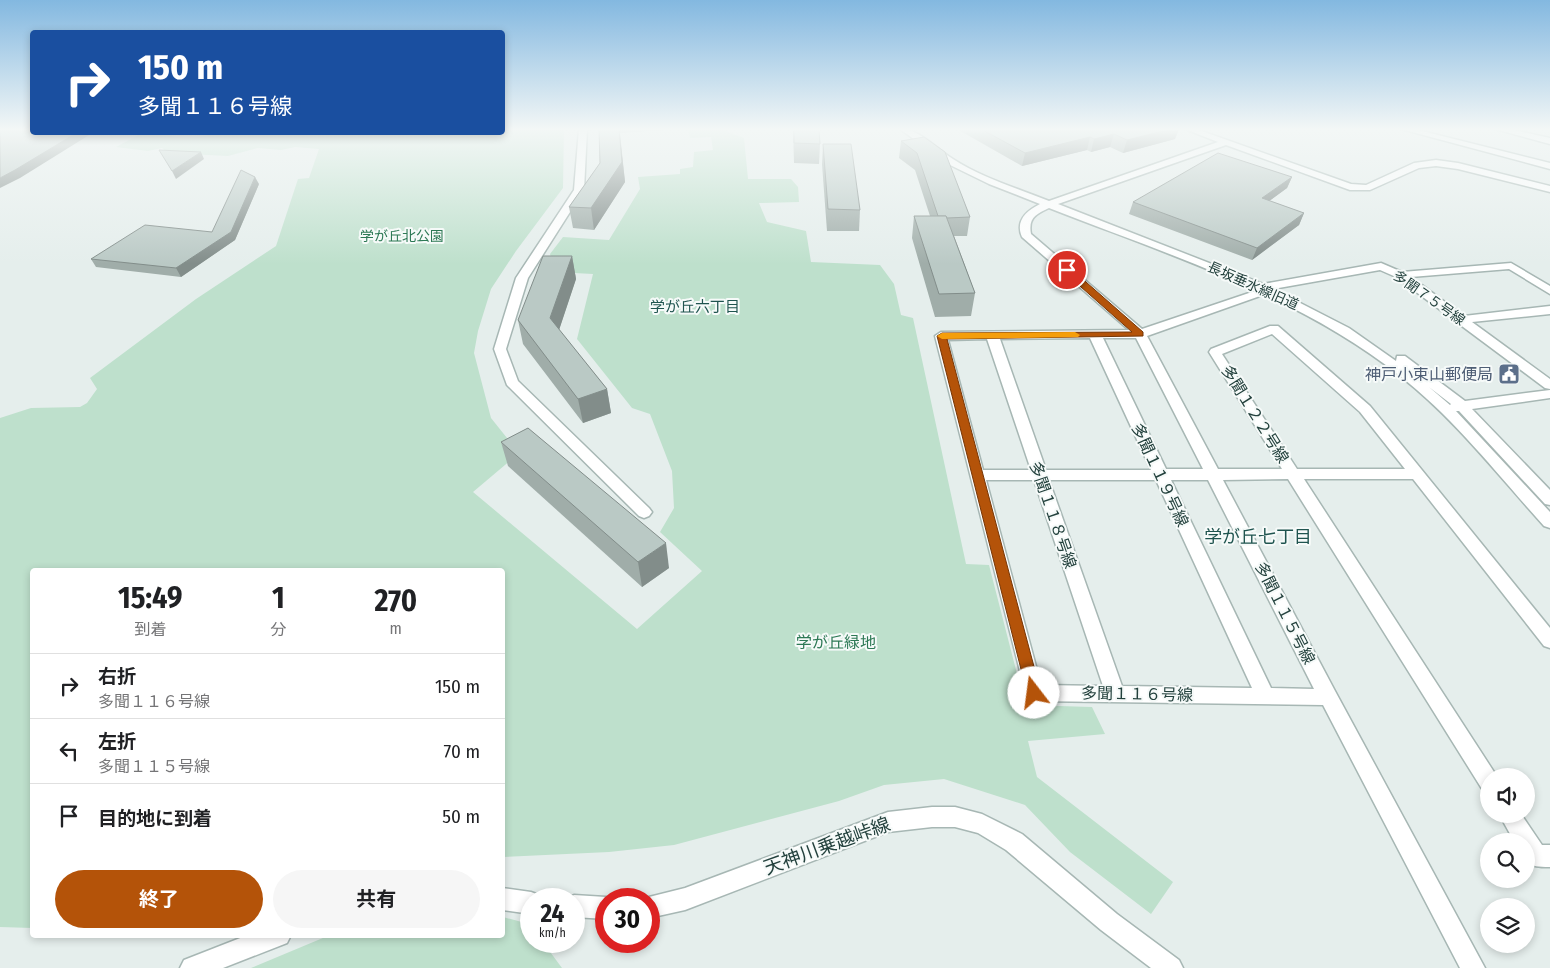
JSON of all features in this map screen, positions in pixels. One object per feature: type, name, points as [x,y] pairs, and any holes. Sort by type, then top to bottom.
[{"type":"street","points":[[580,174],[579,190],[522,278],[500,349],[512,382],[644,512]]},
{"type":"street","name":"長坂垂水線旧道","points":[[976,174],[992,182],[1055,203]]},
{"type":"street","name":"長坂垂水線旧道","points":[[992,174],[1055,203],[1264,289],[1327,312],[1386,347],[1462,406],[1550,500]]},
{"type":"street","points":[[1055,203],[1137,174]]},
{"type":"street","points":[[1314,174],[1350,187],[1368,188],[1397,174]]},
{"type":"street","points":[[1491,174],[1550,189]]},
{"type":"street","name":"多聞１１５号線","points":[[1055,203],[1032,212],[1025,220],[1026,235],[1140,334],[1328,697],[1473,968]]},
{"type":"street","name":"多聞７５号線","points":[[1140,334],[1264,289],[1381,266],[1400,275],[1550,385]]},
{"type":"street","points":[[1400,275],[1511,266],[1550,291]]},
{"type":"street","name":"長坂垂水線旧道","points":[[1264,289],[1345,331],[1405,373],[1445,408],[1550,522]]},
{"type":"street","points":[[1460,320],[1550,310]]},
{"type":"street","name":"多聞１２２号線","points":[[1480,768],[1215,352],[1274,329],[1365,409],[1550,641]]},
{"type":"street","name":"多聞１１６号線","points":[[1140,334],[942,336],[1034,693],[1328,697]]},
{"type":"street","name":"多聞１１９号線","points":[[1095,335],[1264,696]]},
{"type":"street","name":"多聞１１８号線","points":[[992,336],[1115,694]]},
{"type":"street","points":[[1445,408],[1550,394]]},
{"type":"street","points":[[978,475],[1416,474]]},
{"type":"street","name":"天神川乗越峠線","points":[[660,905],[686,899],[888,822],[932,817],[955,817],[982,824],[1014,842],[1110,922],[1171,968]]},
{"type":"street","points":[[1515,823],[1536,856],[1550,856]]},
{"type":"street","points":[[505,900],[520,902]]},
{"type":"street","points":[[192,968],[271,938]]},
{"type":"green space","name":"学が丘緑地","points":[[310,174],[563,174],[563,188],[516,251],[491,289],[478,331],[474,353],[491,418],[519,453],[473,492],[637,629],[702,571],[660,532],[674,508],[672,471],[650,414],[632,408],[577,339],[593,274],[555,272],[550,254],[563,237],[609,240],[640,189],[638,177],[678,174],[748,174],[748,179],[791,179],[798,187],[799,202],[759,203],[767,222],[806,231],[811,262],[880,265],[894,284],[901,315],[913,318],[966,564],[989,565],[1025,705],[1092,707],[1105,734],[1028,741],[1037,777],[1173,882],[1151,914],[1070,852],[1025,805],[944,779],[884,785],[839,801],[674,845],[609,852],[505,857],[505,568],[30,568],[30,928],[0,927],[0,418],[31,408],[80,407],[87,403],[97,389],[90,378],[196,299],[276,246],[298,179],[309,178]]},
{"type":"green space","points":[[505,918],[520,922],[520,953],[551,953],[562,968],[251,968],[323,938],[505,938]]},
{"type":"building","points":[[239,174],[249,174],[255,177],[231,232],[176,268],[91,259],[145,225],[212,232]]},
{"type":"building","points":[[592,174],[614,174],[591,208],[569,207]]},
{"type":"building","points":[[825,174],[855,174],[860,210],[828,209]]},
{"type":"building","points":[[924,174],[954,174],[970,217],[947,218],[946,216],[938,216]]},
{"type":"building","points":[[1181,174],[1283,174],[1292,177],[1262,198],[1304,213],[1257,248],[1133,202]]},
{"type":"building","points":[[914,216],[946,216],[975,293],[939,294]]},
{"type":"building","points":[[543,256],[572,256],[550,318],[607,389],[578,399],[518,320]]},
{"type":"building","points":[[528,428],[666,543],[638,562],[501,442]]},
{"type":"slow traffic","points":[[942,336],[1075,335]]},
{"type":"place","name":"神戸小束山郵便局","points":[[1509,374]]},
{"type":"district","name":"学が丘六丁目","points":[[695,307]]},
{"type":"district","name":"学が丘七丁目","points":[[1258,537]]},
{"type":"route","points":[[1034,693],[942,336],[1140,334],[1122,316],[1067,270]]},
{"type":"park label","name":"学が丘北公園","points":[[402,236]]}]
